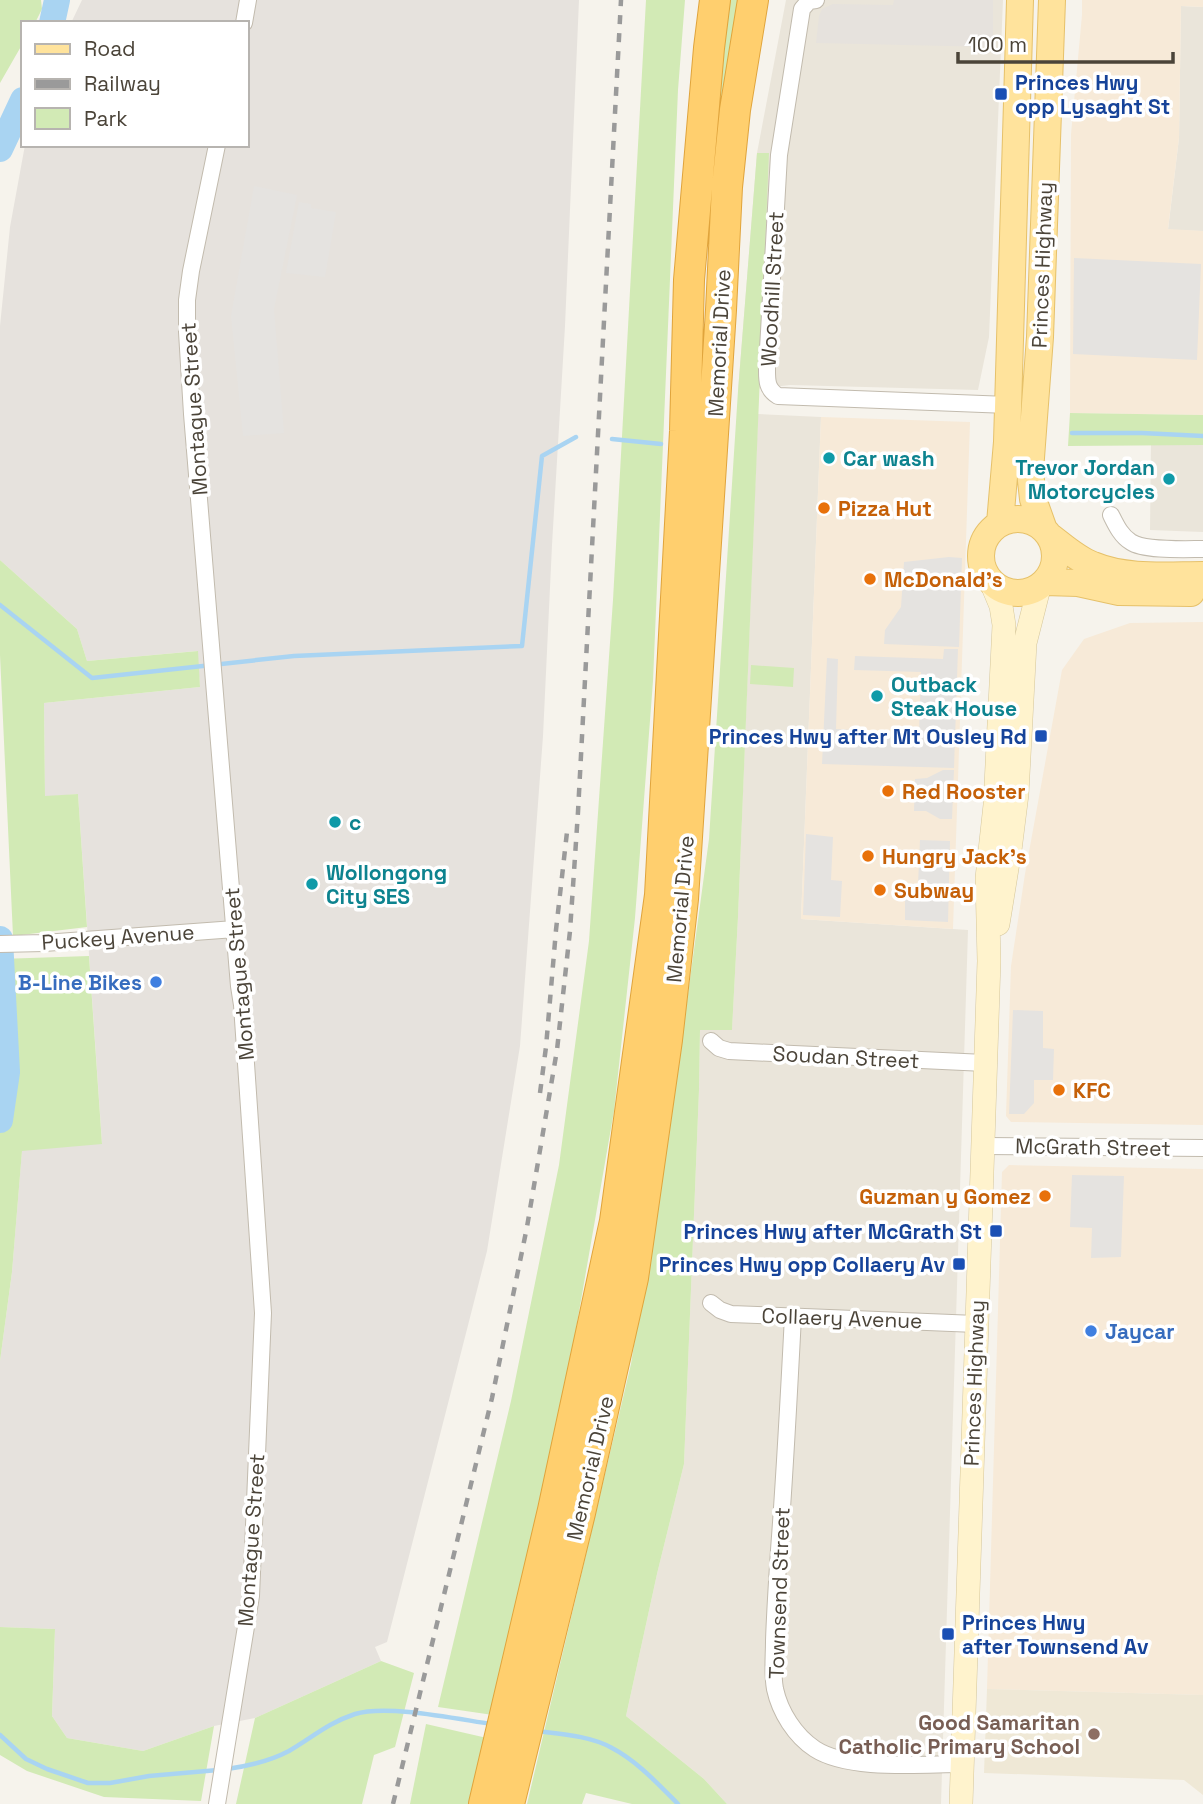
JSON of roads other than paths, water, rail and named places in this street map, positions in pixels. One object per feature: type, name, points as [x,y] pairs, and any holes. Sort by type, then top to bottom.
[{"type":"highway","points":[[689,280],[691,101],[699,0]]},
{"type":"highway","name":"Memorial Drive","points":[[530,1667],[553,1510],[615,1221],[660,895],[685,430],[689,280],[715,0]]},
{"type":"highway","name":"Memorial Drive","points":[[498,1798],[530,1667],[580,1513],[633,1278],[667,1040],[683,899],[727,187],[735,110],[753,0]]},
{"type":"highway","points":[[721,310],[772,0]]},
{"type":"main road","name":"Princes Highway","points":[[1047,532],[1033,499],[1030,471],[1040,338],[1052,0]]},
{"type":"main road","name":"Princes Highway","points":[[1000,523],[1007,442],[1018,5]]},
{"type":"main road","points":[[1018,5],[1051,32]]},
{"type":"main road","points":[[1203,575],[1140,574],[1105,569],[1081,559],[1033,522],[1022,519],[1011,519],[991,529],[984,539],[981,551],[984,573],[1000,589],[1012,593],[1024,593],[1042,585],[1078,583],[1119,592],[1203,593]]},
{"type":"main road","points":[[1042,585],[1052,572],[1055,561],[1055,550],[1047,532]]},
{"type":"main road","name":"Princes Highway","points":[[961,1804],[989,961],[987,878],[995,805],[1004,625],[1001,606],[991,582]]},
{"type":"main road","name":"Princes Highway","points":[[989,961],[999,923],[1014,823],[1025,643],[1042,585]]},
{"type":"street","points":[[244,21],[248,0]]},
{"type":"street","name":"Woodhill Street","points":[[816,0],[809,1],[802,9],[779,155],[767,367],[771,392],[778,397],[1008,405]]},
{"type":"street","name":"Montague Street","points":[[217,147],[187,300],[192,406],[242,1005],[263,1313],[251,1596],[218,1800]]},
{"type":"street","points":[[1111,515],[1118,530],[1135,545],[1203,549]]},
{"type":"street","name":"Puckey Avenue","points":[[0,944],[236,929]]},
{"type":"street","name":"Soudan Street","points":[[711,1041],[719,1048],[729,1051],[985,1063]]},
{"type":"street","name":"McGrath Street","points":[[982,1146],[1203,1148]]},
{"type":"street","name":"Collaery Avenue","points":[[711,1303],[731,1314],[976,1324]]},
{"type":"street","name":"Townsend Street","points":[[793,1316],[775,1628],[774,1679],[779,1702],[787,1720],[799,1735],[814,1748],[832,1757],[863,1764],[962,1764]]},
{"type":"waterway","points":[[52,21],[57,0]]},
{"type":"waterway","points":[[0,149],[21,104]]},
{"type":"waterway","points":[[1072,433],[1203,436]]},
{"type":"waterway","points":[[0,605],[92,678],[294,656],[522,646],[542,456],[576,437]]},
{"type":"waterway","points":[[612,439],[661,444]]},
{"type":"waterway","points":[[0,939],[7,1072],[0,1120]]},
{"type":"waterway","points":[[227,1769],[274,1758],[337,1722],[369,1711],[422,1713],[491,1724]]},
{"type":"waterway","points":[[537,1731],[585,1738],[612,1748],[639,1766],[678,1804]]},
{"type":"waterway","points":[[0,1735],[26,1759],[88,1783],[110,1783],[149,1776],[218,1770]]},
{"type":"railway","points":[[393,1804],[492,1398],[527,1227],[557,1050],[570,931],[578,812],[621,0]]},
{"type":"railway","points":[[540,1093],[567,832]]},
{"type":"place","name":"Princes Hwy opp Lysaght St","points":[[1001,94]]},
{"type":"place","name":"Car wash","points":[[829,458]]},
{"type":"place","name":"Trevor Jordan Motorcycles","points":[[1169,479]]},
{"type":"place","name":"Pizza Hut","points":[[824,508]]},
{"type":"place","name":"McDonald's","points":[[870,579]]},
{"type":"place","name":"Outback Steak House","points":[[877,696]]},
{"type":"place","name":"Princes Hwy after Mt Ousley Rd","points":[[1041,736]]},
{"type":"place","name":"Red Rooster","points":[[888,791]]},
{"type":"place","name":"c","points":[[335,822]]},
{"type":"place","name":"Hungry Jack's","points":[[868,856]]},
{"type":"place","name":"Wollongong City SES","points":[[312,884]]},
{"type":"place","name":"Subway","points":[[880,890]]},
{"type":"place","name":"B-Line Bikes","points":[[156,982]]},
{"type":"place","name":"KFC","points":[[1059,1090]]},
{"type":"place","name":"Guzman y Gomez","points":[[1045,1196]]},
{"type":"place","name":"Princes Hwy after McGrath St","points":[[996,1231]]},
{"type":"place","name":"Princes Hwy opp Collaery Av","points":[[959,1264]]},
{"type":"place","name":"Jaycar","points":[[1091,1331]]},
{"type":"place","name":"Princes Hwy after Townsend Av","points":[[948,1634]]},
{"type":"place","name":"Good Samaritan Catholic Primary School","points":[[1094,1734]]}]
